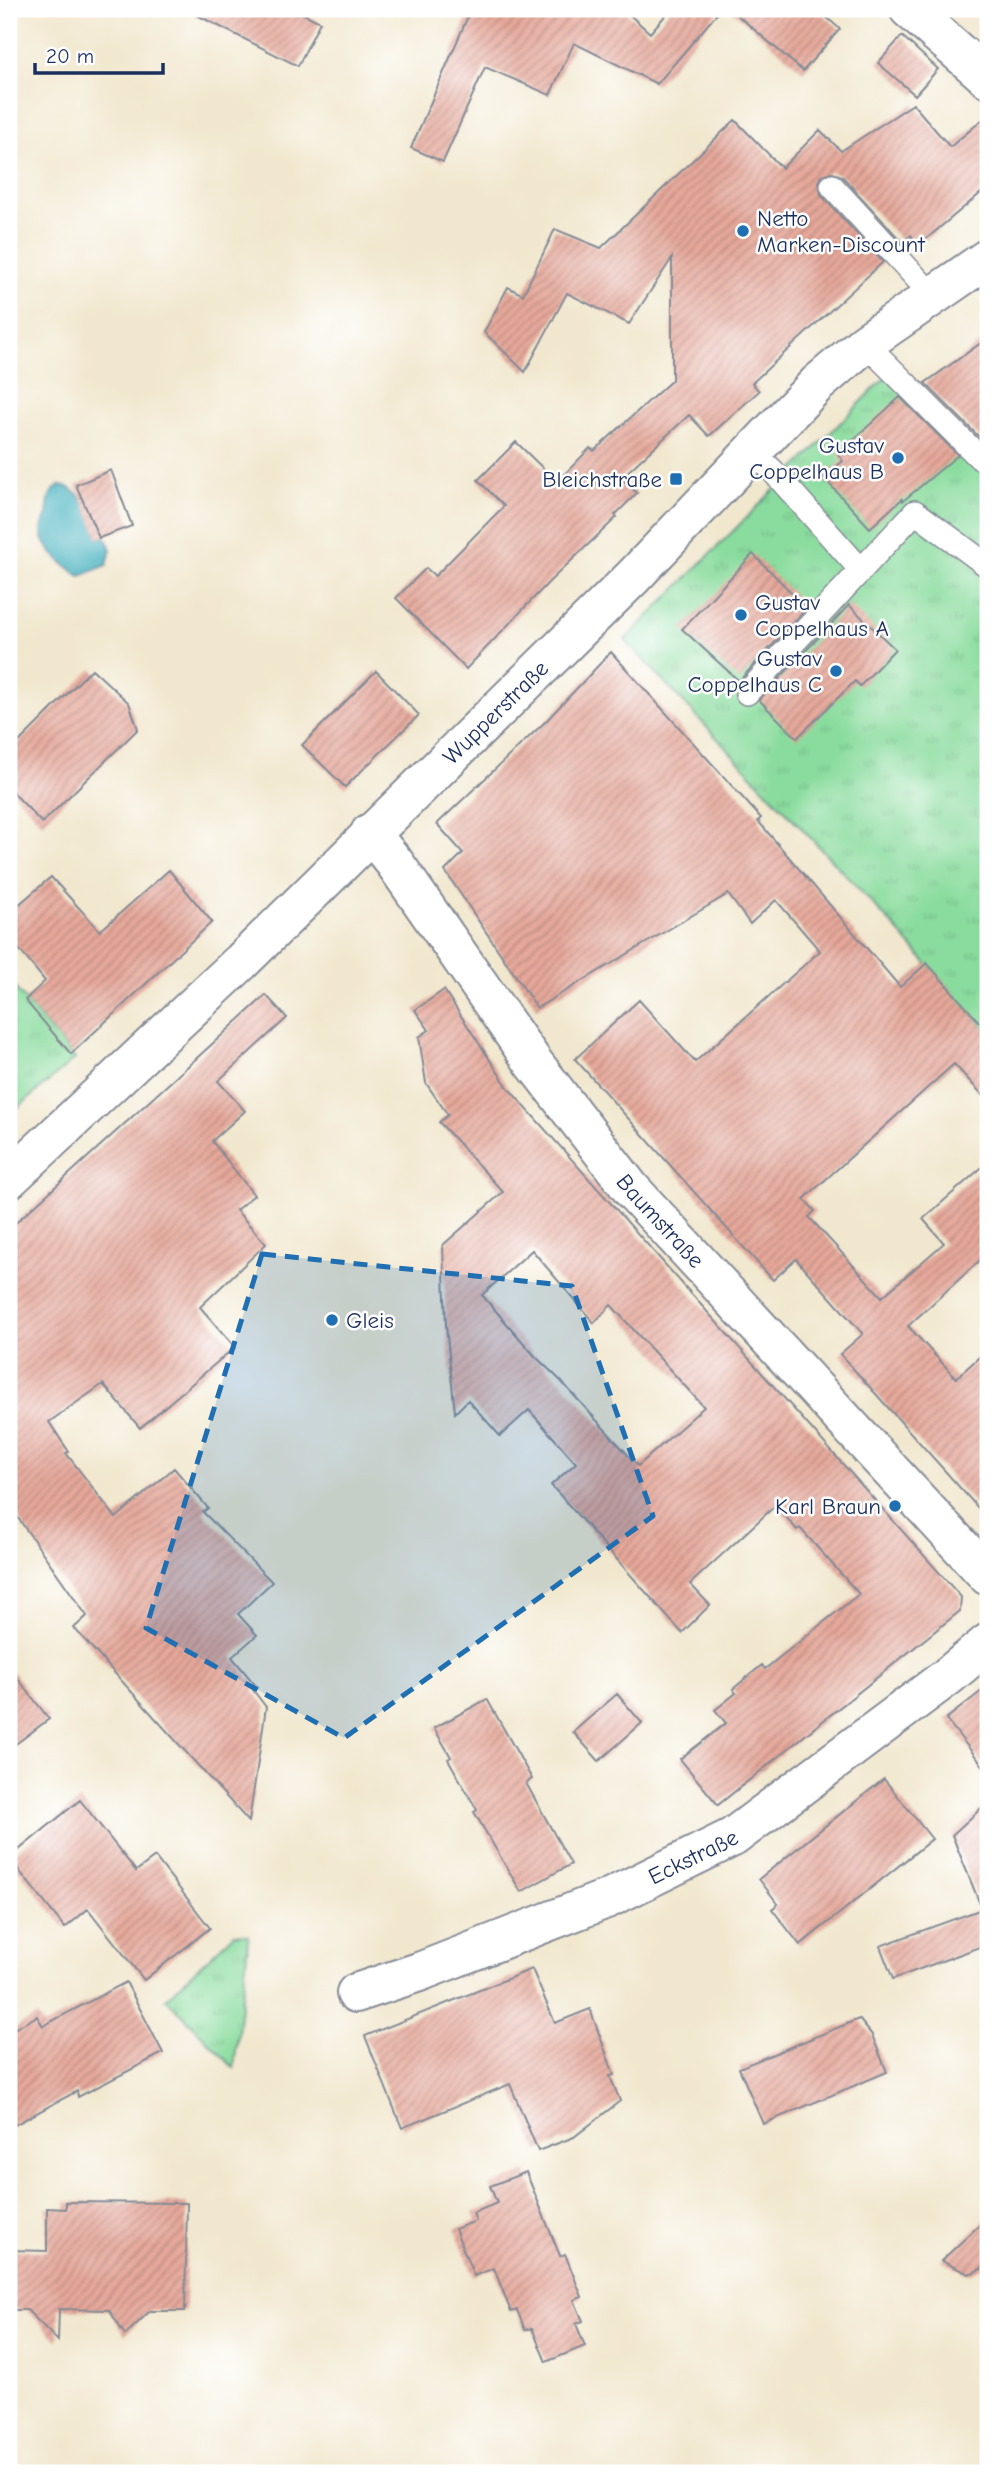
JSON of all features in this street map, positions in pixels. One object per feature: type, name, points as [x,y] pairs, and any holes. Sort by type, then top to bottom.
[{"type":"street","points":[[909,9],[988,78]]},
{"type":"street","name":"Wupperstraße","points":[[9,1179],[240,962],[633,577],[817,384],[865,342],[988,258]]},
{"type":"street","name":"Baumstraße","points":[[370,834],[394,862],[533,1062],[631,1189],[988,1576]]},
{"type":"street","name":"Eckstraße","points":[[356,1993],[443,1963],[609,1898],[733,1837],[947,1677],[988,1643]]},
{"type":"lane","points":[[832,186],[933,296]]},
{"type":"lane","points":[[865,342],[980,458],[988,451]]},
{"type":"lane","points":[[751,451],[772,470],[861,570]]},
{"type":"lane","points":[[747,693],[915,512],[988,566]]},
{"type":"highlighted area","points":[[262,1254],[572,1286],[653,1516],[344,1738],[146,1628]]},
{"type":"green space","points":[[887,376],[988,477],[988,1033],[899,932],[625,640]]},
{"type":"green space","points":[[9,981],[75,1059],[9,1115]]},
{"type":"green space","points":[[234,1934],[249,1935],[234,2068],[166,1998]]},
{"type":"water","points":[[60,485],[81,498],[99,538],[105,536],[111,549],[107,565],[80,576],[55,556],[43,537],[42,528],[49,498]]},
{"type":"building","points":[[185,9],[294,9],[320,22],[298,66]]},
{"type":"building","points":[[471,9],[623,9],[650,33],[671,9],[721,9],[657,84],[574,43],[550,95],[485,67],[443,162],[411,148]]},
{"type":"building","points":[[730,9],[817,9],[840,29],[803,71]]},
{"type":"building","points":[[902,36],[938,69],[915,95],[878,63]]},
{"type":"building","points":[[913,104],[950,147],[988,115],[988,187],[919,245],[911,235],[903,243],[842,176],[830,172],[822,176],[819,182],[821,195],[883,262],[752,383],[759,391],[709,436],[689,415],[621,478],[637,493],[615,515],[617,517],[549,582],[466,669],[396,598],[426,568],[435,576],[504,506],[478,480],[516,442],[557,482],[590,448],[594,451],[672,380],[672,258],[629,324],[567,293],[525,372],[484,332],[508,287],[523,295],[555,229],[601,248],[735,120],[782,168],[820,130],[841,151]]},
{"type":"building","points":[[988,338],[988,437],[981,439],[925,383]]},
{"type":"building","name":"Gustav Coppelhaus B","points":[[900,397],[958,455],[870,528],[823,477],[843,461],[838,454]]},
{"type":"building","points":[[111,470],[132,526],[99,538],[76,485]]},
{"type":"building","name":"Gustav Coppelhaus A","points":[[753,554],[807,608],[739,681],[682,629]]},
{"type":"building","name":"Gustav Coppelhaus C","points":[[849,605],[895,649],[860,686],[855,681],[797,738],[759,700]]},
{"type":"building","points":[[611,652],[761,818],[758,821],[900,987],[927,963],[988,1032],[988,1101],[954,1064],[804,1199],[815,1211],[809,1217],[882,1297],[944,1243],[923,1219],[988,1162],[988,1253],[908,1326],[956,1378],[988,1349],[988,1519],[840,1354],[863,1334],[796,1259],[773,1280],[575,1059],[639,1000],[695,1062],[820,951],[776,900],[750,924],[728,894],[537,1008],[445,871],[463,853],[437,824],[546,721]]},
{"type":"building","points":[[92,669],[129,703],[138,729],[42,823],[9,788],[9,752]]},
{"type":"building","points":[[376,671],[419,715],[345,787],[302,745]]},
{"type":"building","points":[[169,870],[212,922],[71,1054],[25,1000],[45,981],[9,937],[9,913],[51,877],[100,931]]},
{"type":"building","points":[[444,990],[509,1089],[961,1597],[960,1611],[718,1805],[680,1759],[726,1723],[715,1710],[736,1693],[733,1689],[762,1665],[765,1669],[859,1594],[776,1505],[690,1584],[710,1605],[682,1633],[551,1485],[576,1463],[529,1410],[500,1436],[468,1400],[455,1413],[446,1326],[443,1245],[503,1192],[439,1122],[448,1115],[426,1083],[419,1037],[429,1030],[415,1010]],"holes":[[[532,1250],[594,1323],[611,1305],[704,1407],[638,1466],[482,1295]]]},
{"type":"building","points":[[266,995],[287,1018],[218,1081],[245,1111],[212,1141],[254,1195],[236,1210],[266,1244],[200,1307],[235,1347],[140,1428],[103,1384],[49,1422],[69,1452],[66,1453],[116,1518],[174,1468],[208,1508],[203,1512],[272,1582],[238,1614],[257,1635],[232,1657],[257,1687],[253,1690],[266,1707],[249,1822],[74,1628],[87,1616],[9,1505],[9,1229]]},
{"type":"building","points":[[9,1667],[49,1719],[9,1749]]},
{"type":"building","points":[[988,1686],[988,1772],[946,1719]]},
{"type":"building","points":[[617,1694],[642,1723],[599,1761],[573,1732]]},
{"type":"building","points":[[487,1699],[532,1779],[526,1783],[571,1864],[521,1892],[474,1812],[477,1810],[434,1728]]},
{"type":"building","points":[[884,1779],[932,1839],[800,1945],[772,1909],[778,1904],[759,1879]]},
{"type":"building","points":[[80,1800],[136,1871],[155,1857],[210,1928],[144,1980],[88,1909],[65,1928],[9,1858]]},
{"type":"building","points":[[988,1802],[988,1944],[893,1979],[880,1946],[982,1909],[952,1835]]},
{"type":"building","points":[[532,1969],[555,2023],[590,2009],[614,2075],[610,2076],[620,2101],[574,2137],[538,2151],[510,2084],[402,2128],[365,2036]]},
{"type":"building","points":[[126,1982],[163,2053],[78,2097],[77,2091],[9,2128],[9,2032],[37,2016],[43,2026]]},
{"type":"building","points":[[859,2019],[872,2035],[887,2072],[763,2124],[739,2068]]},
{"type":"building","points":[[526,2172],[560,2256],[565,2254],[582,2297],[574,2300],[583,2321],[576,2324],[585,2346],[546,2362],[532,2328],[525,2330],[517,2310],[511,2312],[494,2268],[474,2276],[455,2229],[476,2221],[473,2213],[497,2203],[490,2186]]},
{"type":"building","points":[[66,2202],[187,2203],[185,2311],[150,2311],[125,2335],[109,2310],[59,2309],[58,2341],[27,2310],[9,2310],[9,2250],[47,2251],[47,2208],[66,2209]]},
{"type":"building","points":[[988,2217],[988,2266],[969,2274],[941,2261]]},
{"type":"place","name":"Netto Marken-Discount","points":[[743,231]]},
{"type":"place","name":"Gustav Coppelhaus B","points":[[898,458]]},
{"type":"place","name":"Bleichstraße","points":[[676,479]]},
{"type":"place","name":"Gustav Coppelhaus A","points":[[741,615]]},
{"type":"place","name":"Gustav Coppelhaus C","points":[[836,671]]},
{"type":"place","name":"Gleis","points":[[332,1320]]},
{"type":"place","name":"Karl Braun","points":[[895,1506]]}]
